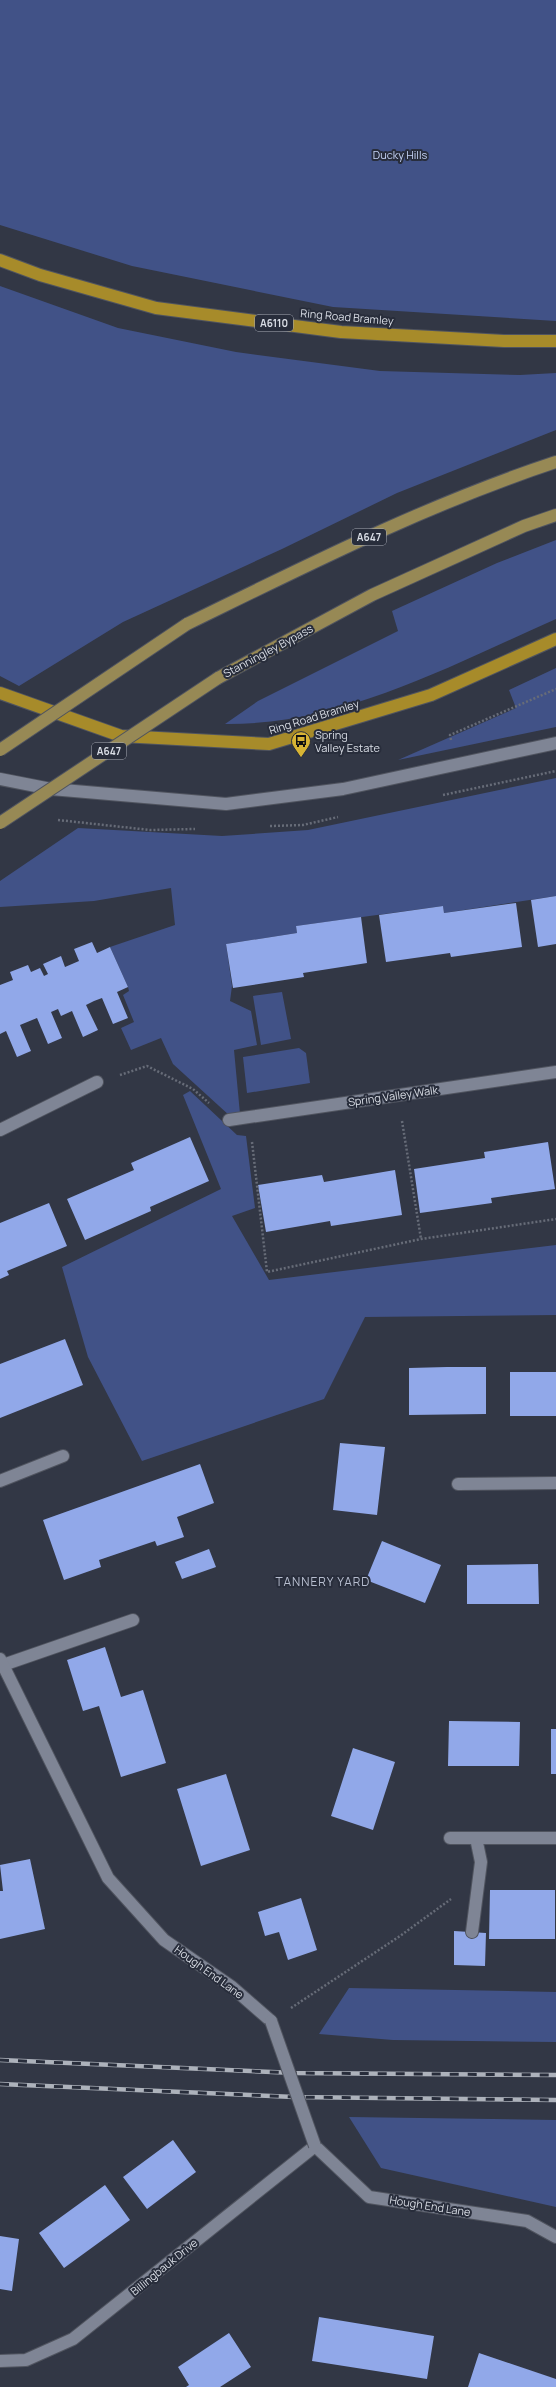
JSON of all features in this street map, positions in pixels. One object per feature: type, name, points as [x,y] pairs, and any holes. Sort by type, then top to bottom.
[{"type":"highway","name":"Ring Road Bramley","points":[[0,260],[40,275],[156,308],[341,332],[504,341],[556,341]]},
{"type":"highway","name":"Ring Road Bramley","points":[[0,693],[121,736],[269,744],[431,695],[556,639]]},
{"type":"main road","name":"A647","points":[[0,750],[187,624],[356,542],[509,477],[556,462]]},
{"type":"main road","name":"Stanningley Bypass","points":[[0,824],[218,678],[372,594],[524,526],[556,516]]},
{"type":"street","points":[[0,779],[52,789],[226,804],[343,789],[556,743]]},
{"type":"street","name":"Spring Valley Walk","points":[[229,1120],[556,1072]]},
{"type":"street","points":[[0,1130],[97,1082]]},
{"type":"street","points":[[0,1481],[63,1456]]},
{"type":"street","points":[[458,1484],[556,1483]]},
{"type":"street","points":[[2,1662],[133,1620]]},
{"type":"street","name":"Hough End Lane","points":[[2,1662],[108,1878],[164,1940],[232,1987],[271,2021],[315,2146],[369,2197],[527,2221],[556,2237]]},
{"type":"street","points":[[450,1838],[556,1838]]},
{"type":"street","points":[[472,1932],[481,1862],[476,1838]]},
{"type":"street","name":"Billingbauk Drive","points":[[0,2361],[26,2360],[73,2339],[315,2146]]},
{"type":"path","points":[[462,792],[450,735],[556,690]]},
{"type":"path","points":[[97,1082],[147,1066],[193,1089],[229,1120]]},
{"type":"path","points":[[402,1119],[421,1239]]},
{"type":"path","points":[[251,1139],[266,1272],[421,1239],[556,1219]]},
{"type":"path","points":[[271,2021],[400,1936],[455,1896]]},
{"type":"green space","name":"Ducky Hills","points":[[0,0],[556,0],[556,321],[333,307],[132,266],[0,225]]},
{"type":"green space","points":[[0,286],[118,328],[236,352],[380,371],[520,375],[556,373],[556,430],[397,493],[282,549],[123,622],[19,686],[0,676]]},
{"type":"green space","points":[[556,540],[556,619],[436,673],[354,703],[312,714],[269,722],[225,724],[258,701],[398,631],[392,611],[497,563]]},
{"type":"green space","points":[[556,668],[556,727],[398,760],[516,708],[509,690]]},
{"type":"green space","points":[[556,778],[556,896],[444,913],[443,906],[296,926],[297,933],[226,944],[232,986],[230,1001],[251,1011],[257,1045],[234,1050],[240,1114],[230,1116],[173,1064],[161,1038],[131,1050],[121,1028],[134,1022],[123,995],[129,991],[128,987],[110,947],[175,925],[171,888],[94,901],[0,907],[0,881],[78,828],[222,836],[308,830]]},
{"type":"green space","points":[[282,992],[291,1039],[261,1045],[253,996]]},
{"type":"green space","points":[[299,1048],[306,1053],[310,1083],[247,1093],[243,1057]]},
{"type":"green space","points":[[190,1091],[237,1135],[246,1136],[255,1208],[232,1216],[269,1280],[556,1245],[556,1315],[365,1317],[324,1399],[142,1461],[88,1357],[62,1267],[221,1189],[183,1095]]},
{"type":"green space","points":[[349,1988],[556,1992],[556,2042],[393,2040],[319,2034]]},
{"type":"green space","points":[[349,2117],[556,2120],[556,2207],[381,2168]]},
{"type":"building","points":[[556,896],[556,944],[538,947],[531,900]]},
{"type":"building","points":[[516,903],[522,947],[451,957],[450,953],[386,962],[379,915],[443,906],[444,913]]},
{"type":"building","points":[[361,917],[367,963],[303,973],[304,977],[233,988],[226,944],[297,933],[296,926]]},
{"type":"building","points":[[92,942],[97,953],[110,947],[128,987],[117,992],[128,1018],[113,1024],[102,998],[94,1001],[86,1005],[98,1030],[83,1037],[72,1011],[61,1016],[58,1009],[51,1012],[62,1038],[48,1044],[37,1018],[20,1025],[31,1051],[17,1057],[6,1031],[0,1034],[0,985],[13,980],[10,972],[28,965],[31,972],[40,968],[44,976],[48,974],[43,964],[61,956],[65,967],[79,961],[74,949]]},
{"type":"building","points":[[190,1137],[209,1181],[150,1207],[151,1211],[85,1240],[67,1199],[134,1170],[131,1163]]},
{"type":"building","points":[[548,1142],[555,1189],[491,1198],[492,1203],[420,1213],[414,1169],[485,1158],[484,1152]]},
{"type":"building","points":[[395,1170],[402,1215],[331,1226],[330,1221],[266,1232],[258,1185],[322,1175],[324,1182]]},
{"type":"building","points":[[49,1203],[67,1246],[7,1271],[9,1275],[0,1279],[0,1223]]},
{"type":"building","points":[[65,1339],[83,1385],[0,1418],[0,1364]]},
{"type":"building","points":[[486,1367],[486,1414],[409,1415],[409,1368]]},
{"type":"building","points":[[510,1372],[556,1372],[556,1416],[510,1416]]},
{"type":"building","points":[[340,1443],[385,1447],[377,1515],[333,1510]]},
{"type":"building","points":[[200,1464],[214,1503],[177,1517],[184,1537],[157,1546],[155,1541],[99,1560],[101,1567],[64,1580],[43,1520]]},
{"type":"building","points":[[382,1541],[441,1565],[425,1603],[366,1580]]},
{"type":"building","points":[[209,1549],[216,1567],[182,1579],[175,1562]]},
{"type":"building","points":[[538,1564],[539,1604],[467,1604],[467,1565]]},
{"type":"building","points":[[105,1647],[121,1697],[143,1690],[166,1763],[121,1777],[99,1706],[83,1711],[67,1660]]},
{"type":"building","points":[[449,1721],[520,1722],[519,1766],[448,1766]]},
{"type":"building","points":[[551,1729],[556,1729],[556,1774],[551,1774]]},
{"type":"building","points":[[353,1748],[395,1762],[373,1830],[331,1816]]},
{"type":"building","points":[[226,1774],[250,1850],[201,1866],[177,1789]]},
{"type":"building","points":[[30,1859],[45,1929],[0,1939],[0,1891],[3,1891],[0,1865]]},
{"type":"building","points":[[490,1890],[555,1890],[555,1939],[489,1939]]},
{"type":"building","points":[[301,1898],[317,1950],[288,1960],[279,1932],[265,1936],[258,1912]]},
{"type":"building","points":[[454,1931],[486,1933],[485,1966],[454,1965]]},
{"type":"building","points":[[173,2140],[196,2172],[147,2209],[123,2177]]},
{"type":"building","points":[[105,2185],[130,2220],[64,2268],[39,2233]]},
{"type":"building","points":[[0,2236],[19,2239],[12,2291],[0,2289]]},
{"type":"building","points":[[319,2317],[434,2336],[427,2379],[312,2361]]},
{"type":"building","points":[[229,2333],[251,2367],[220,2387],[186,2387],[189,2385],[178,2367]]},
{"type":"building","points":[[479,2353],[556,2379],[556,2387],[468,2387]]},
{"type":"railway","points":[[0,2060],[295,2073],[556,2075]]},
{"type":"railway","points":[[0,2084],[294,2097],[556,2100]]},
{"type":"place","name":"Spring Valley Estate","points":[[301,758]]},
{"type":"district","name":"TANNERY YARD","points":[[323,1582]]}]
